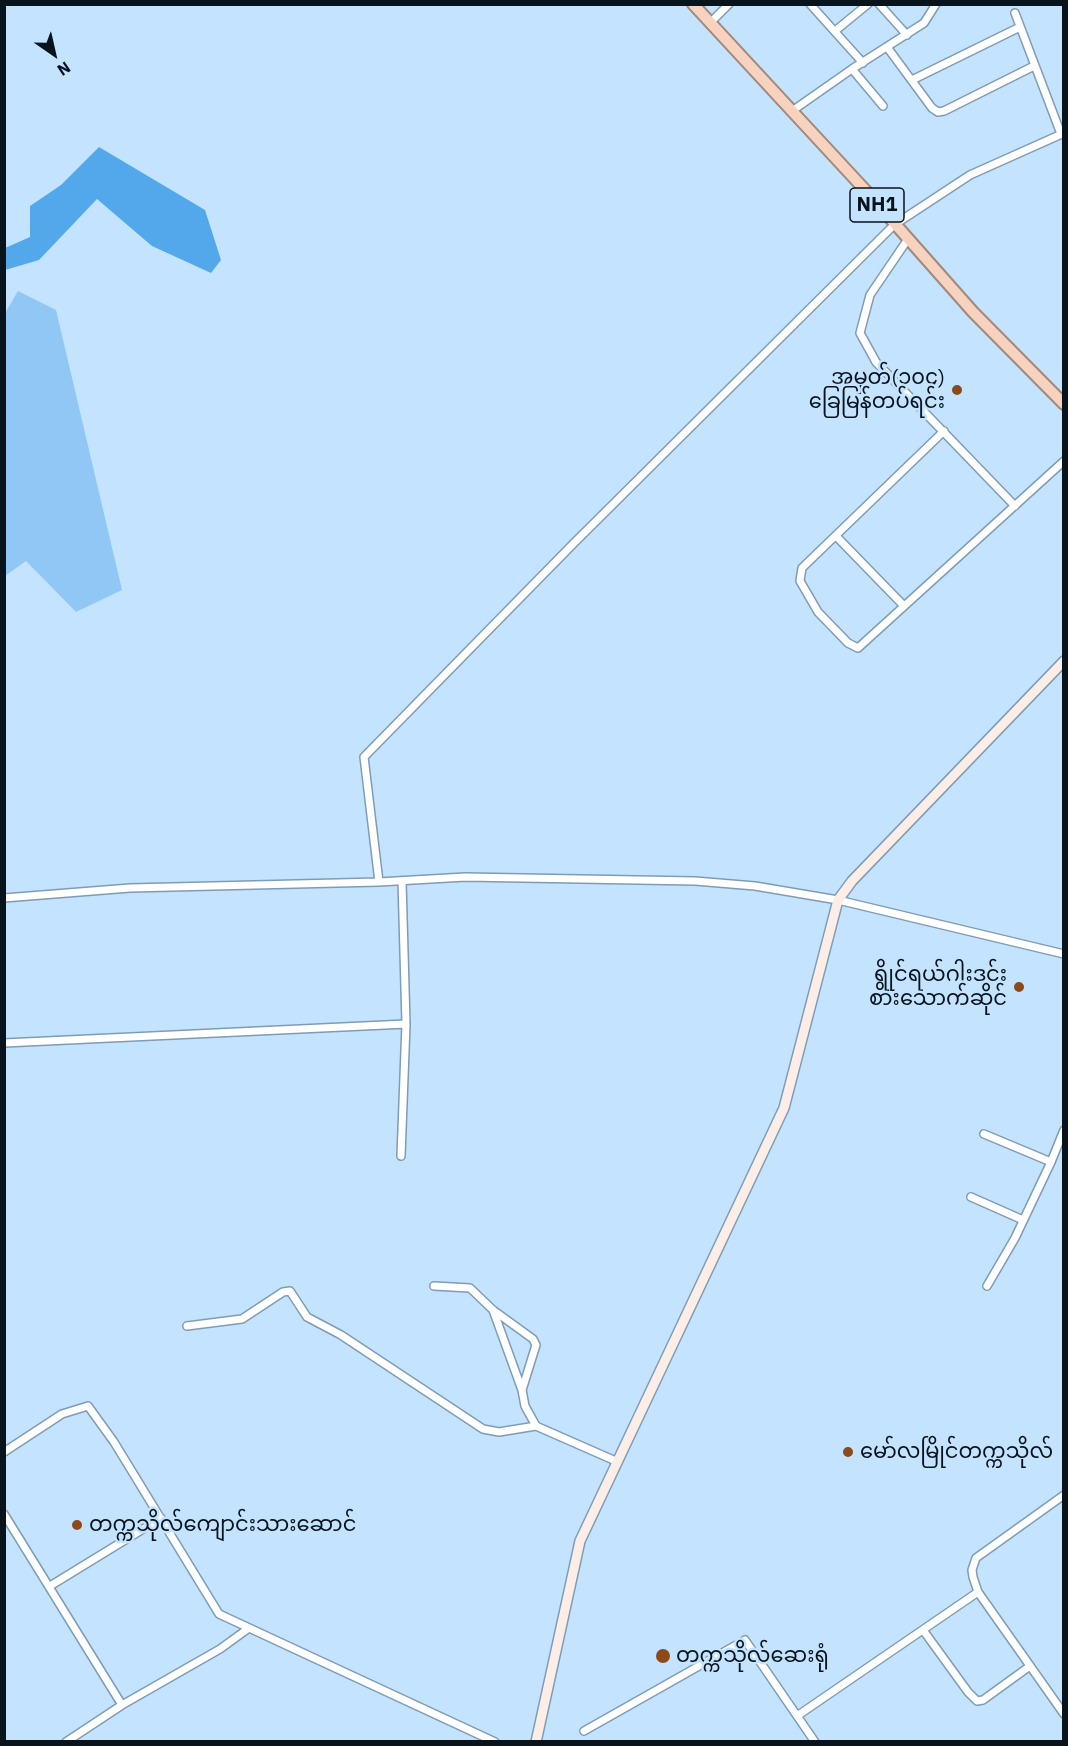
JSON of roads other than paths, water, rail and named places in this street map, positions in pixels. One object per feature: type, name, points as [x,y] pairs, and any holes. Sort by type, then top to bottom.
[{"type":"highway","name":"NH1","points":[[693,4],[973,312],[1064,404]]},
{"type":"main road","points":[[536,1742],[580,1541],[784,1108],[838,900],[852,881],[1064,661]]},
{"type":"street","points":[[710,23],[729,4]]},
{"type":"street","points":[[810,4],[863,63]]},
{"type":"street","points":[[835,31],[868,4]]},
{"type":"street","points":[[879,4],[907,35]]},
{"type":"street","points":[[792,111],[927,21],[936,4]]},
{"type":"street","points":[[379,882],[364,758],[565,552],[894,225],[969,176],[1062,134],[1015,13]]},
{"type":"street","points":[[912,81],[1020,27]]},
{"type":"street","points":[[887,47],[935,111],[941,112],[1034,66]]},
{"type":"street","points":[[852,69],[883,106]]},
{"type":"street","points":[[908,239],[870,296],[860,333],[876,362],[1015,506]]},
{"type":"street","points":[[945,432],[802,568],[800,581],[818,612],[848,643],[858,648],[1064,461]]},
{"type":"street","points":[[836,537],[904,606]]},
{"type":"street","points":[[4,898],[130,888],[379,882],[465,877],[695,881],[755,886],[838,900],[1064,954]]},
{"type":"street","points":[[401,1156],[406,1024],[402,881]]},
{"type":"street","points":[[4,1043],[406,1024]]},
{"type":"street","points":[[987,1286],[1023,1220],[1064,1130]]},
{"type":"street","points":[[984,1134],[1051,1162]]},
{"type":"street","points":[[971,1197],[1023,1220]]},
{"type":"street","points":[[434,1286],[470,1288],[493,1310],[536,1342],[522,1390]]},
{"type":"street","points":[[187,1326],[242,1319],[283,1292],[290,1291],[307,1317],[341,1335],[483,1429],[499,1432],[536,1426],[618,1462]]},
{"type":"street","points":[[493,1310],[522,1390],[525,1406],[536,1426]]},
{"type":"street","points":[[4,1452],[62,1414],[88,1406],[161,1518],[219,1614],[495,1742]]},
{"type":"street","points":[[1064,1495],[976,1558],[972,1570],[978,1592],[1064,1714]]},
{"type":"street","points":[[4,1514],[122,1705]]},
{"type":"street","points":[[50,1586],[161,1518]]},
{"type":"street","points":[[797,1716],[978,1592]]},
{"type":"street","points":[[66,1742],[122,1705],[220,1650],[249,1628]]},
{"type":"street","points":[[923,1630],[977,1701],[983,1700],[1030,1666]]},
{"type":"street","points":[[584,1731],[745,1640],[814,1742]]},
{"type":"place","name":"အမှတ်(၁၀၄) ခြေမြန်တပ်ရင်း","points":[[957,390]]},
{"type":"place","name":"ရွိုင်ရယ်ဂါးဒင်း စားသောက်ဆိုင်","points":[[1019,987]]},
{"type":"place","name":"မော်လမြိုင်တက္ကသိုလ်","points":[[848,1452]]},
{"type":"place","name":"တက္ကသိုလ်ကျောင်းသားဆောင်","points":[[77,1525]]},
{"type":"place","name":"တက္ကသိုလ်ဆေးရုံ","points":[[663,1656]]}]
